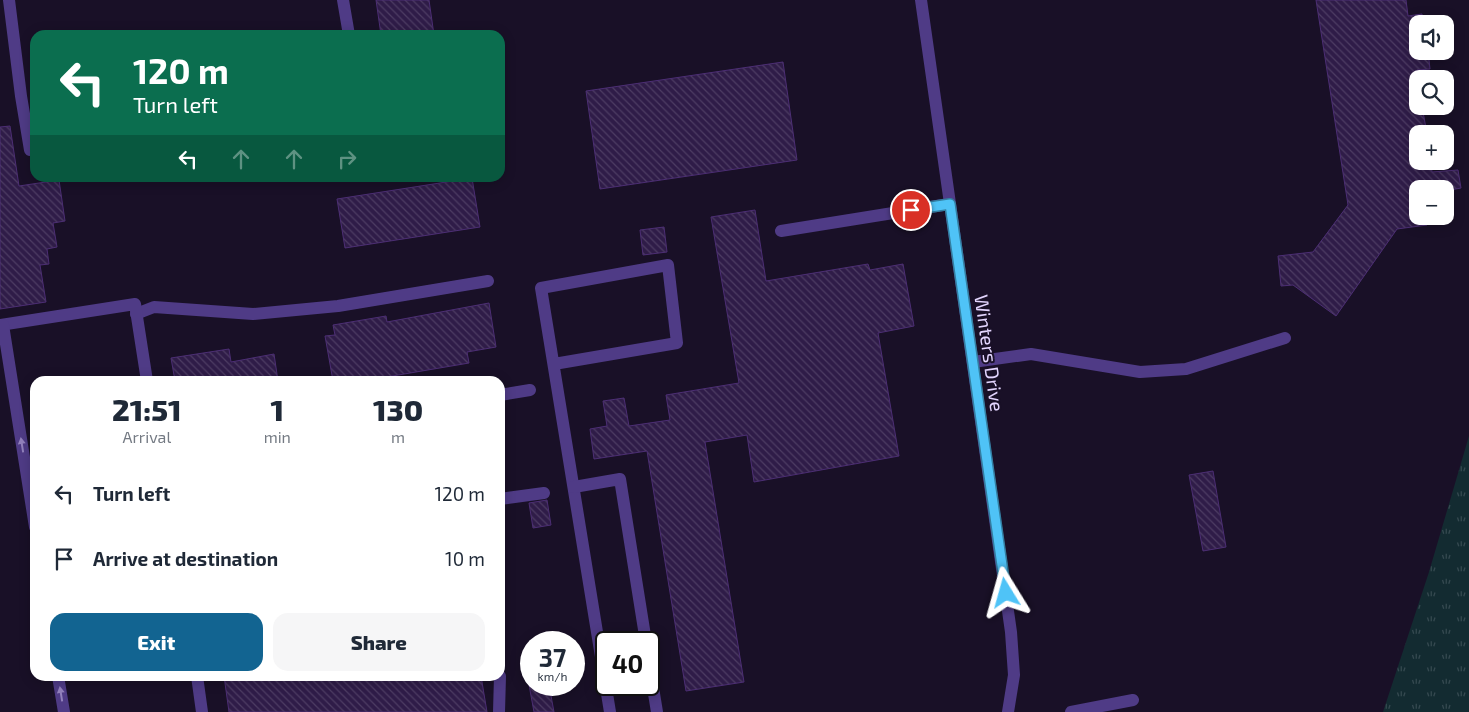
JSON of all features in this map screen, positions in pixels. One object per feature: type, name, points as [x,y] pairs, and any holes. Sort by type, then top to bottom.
[{"type":"street","points":[[8,0],[30,150]]},
{"type":"street","points":[[343,0],[348,30]]},
{"type":"street","name":"Winters Drive","points":[[921,0],[1011,632],[1014,675],[1008,712]]},
{"type":"street","points":[[781,231],[950,204]]},
{"type":"street","points":[[554,364],[677,343],[668,264],[541,288],[610,712]]},
{"type":"street","points":[[136,314],[154,307],[253,314],[338,306],[488,281]]},
{"type":"street","points":[[30,497],[2,325],[135,304],[147,376]]},
{"type":"street","points":[[973,362],[1031,354],[1140,372],[1186,369],[1285,338]]},
{"type":"street","points":[[505,394],[530,390]]},
{"type":"street","points":[[574,487],[620,479],[644,631]]},
{"type":"street","points":[[505,498],[544,493]]},
{"type":"street","points":[[59,681],[64,712]]},
{"type":"street","points":[[198,681],[202,712]]},
{"type":"street","points":[[499,712],[500,681]]},
{"type":"street","points":[[654,696],[656,712]]},
{"type":"street","points":[[1071,712],[1133,700]]},
{"type":"green space","points":[[1469,436],[1469,712],[1383,712],[1429,572]]},
{"type":"building","points":[[376,0],[429,0],[433,30],[380,30]]},
{"type":"building","points":[[1316,0],[1406,0],[1409,16],[1409,60],[1429,60],[1430,69],[1409,70],[1409,115],[1424,115],[1425,125],[1409,125],[1409,170],[1432,170],[1432,172],[1458,170],[1461,188],[1454,189],[1454,180],[1409,180],[1409,225],[1427,225],[1397,229],[1336,316],[1293,285],[1281,286],[1278,256],[1313,252],[1348,205]]},
{"type":"building","points":[[783,62],[797,160],[600,189],[586,91]]},
{"type":"building","points":[[10,126],[19,186],[59,182],[65,221],[53,223],[57,247],[47,249],[49,264],[40,265],[46,302],[0,309],[0,127]]},
{"type":"building","points":[[446,182],[473,182],[480,227],[345,248],[337,199]]},
{"type":"building","points":[[755,210],[766,281],[868,264],[870,270],[903,264],[914,326],[878,333],[899,456],[754,482],[747,435],[705,442],[744,682],[686,691],[647,451],[594,459],[590,429],[607,426],[603,401],[624,398],[629,426],[670,420],[666,395],[739,383],[711,217]]},
{"type":"building","points":[[664,227],[667,252],[643,255],[640,230]]},
{"type":"building","points":[[489,303],[496,347],[467,352],[469,363],[392,376],[332,376],[325,336],[335,335],[333,325],[386,316],[387,322]]},
{"type":"building","points":[[229,349],[231,362],[274,354],[277,376],[174,376],[171,358]]},
{"type":"building","points":[[1213,471],[1226,547],[1203,551],[1189,475]]},
{"type":"building","points":[[547,500],[551,525],[533,528],[529,503]]},
{"type":"building","points":[[225,681],[482,681],[487,712],[229,712]]},
{"type":"building","points":[[531,696],[551,696],[554,712],[534,712]]},
{"type":"route","points":[[911,210],[950,204],[1006,593]]}]
